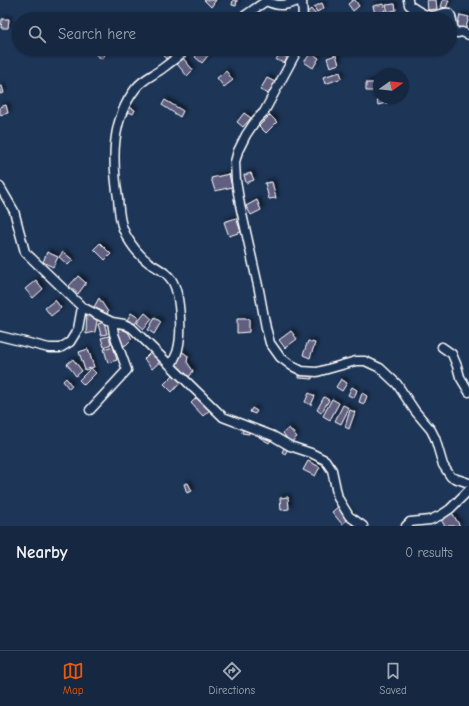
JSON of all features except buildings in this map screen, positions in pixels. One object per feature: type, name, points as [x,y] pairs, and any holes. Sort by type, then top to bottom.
[{"type":"street","points":[[250,12],[266,0],[276,6],[288,5],[301,0],[302,12]]},
{"type":"street","points":[[408,0],[409,5],[420,12]]},
{"type":"street","points":[[457,33],[462,32],[469,35]]},
{"type":"street","points":[[171,366],[178,351],[180,335],[178,297],[175,284],[169,276],[147,261],[133,247],[125,235],[120,216],[114,172],[114,142],[118,122],[124,105],[136,87],[143,80],[162,69],[178,56]]},
{"type":"street","points":[[294,56],[264,112],[256,120],[246,135],[238,151],[235,162],[236,181],[240,205],[260,290],[270,343],[280,357],[302,371],[317,372],[356,361],[365,361],[380,368],[397,384],[415,411],[431,430],[443,465],[451,477],[469,483]]},
{"type":"street","points":[[0,187],[14,211],[25,252],[82,307],[112,322],[124,324],[132,328],[223,417],[273,436],[290,446],[311,453],[325,460],[332,470],[338,498],[349,516],[363,526]]},
{"type":"street","points":[[0,336],[49,348],[60,348],[70,342],[78,329],[82,307]]},
{"type":"street","points":[[90,410],[127,370],[114,334],[112,322]]},
{"type":"street","points":[[442,347],[452,354],[460,377],[469,392]]},
{"type":"street","points":[[406,526],[410,522],[430,520],[441,515],[450,509],[469,490]]}]
